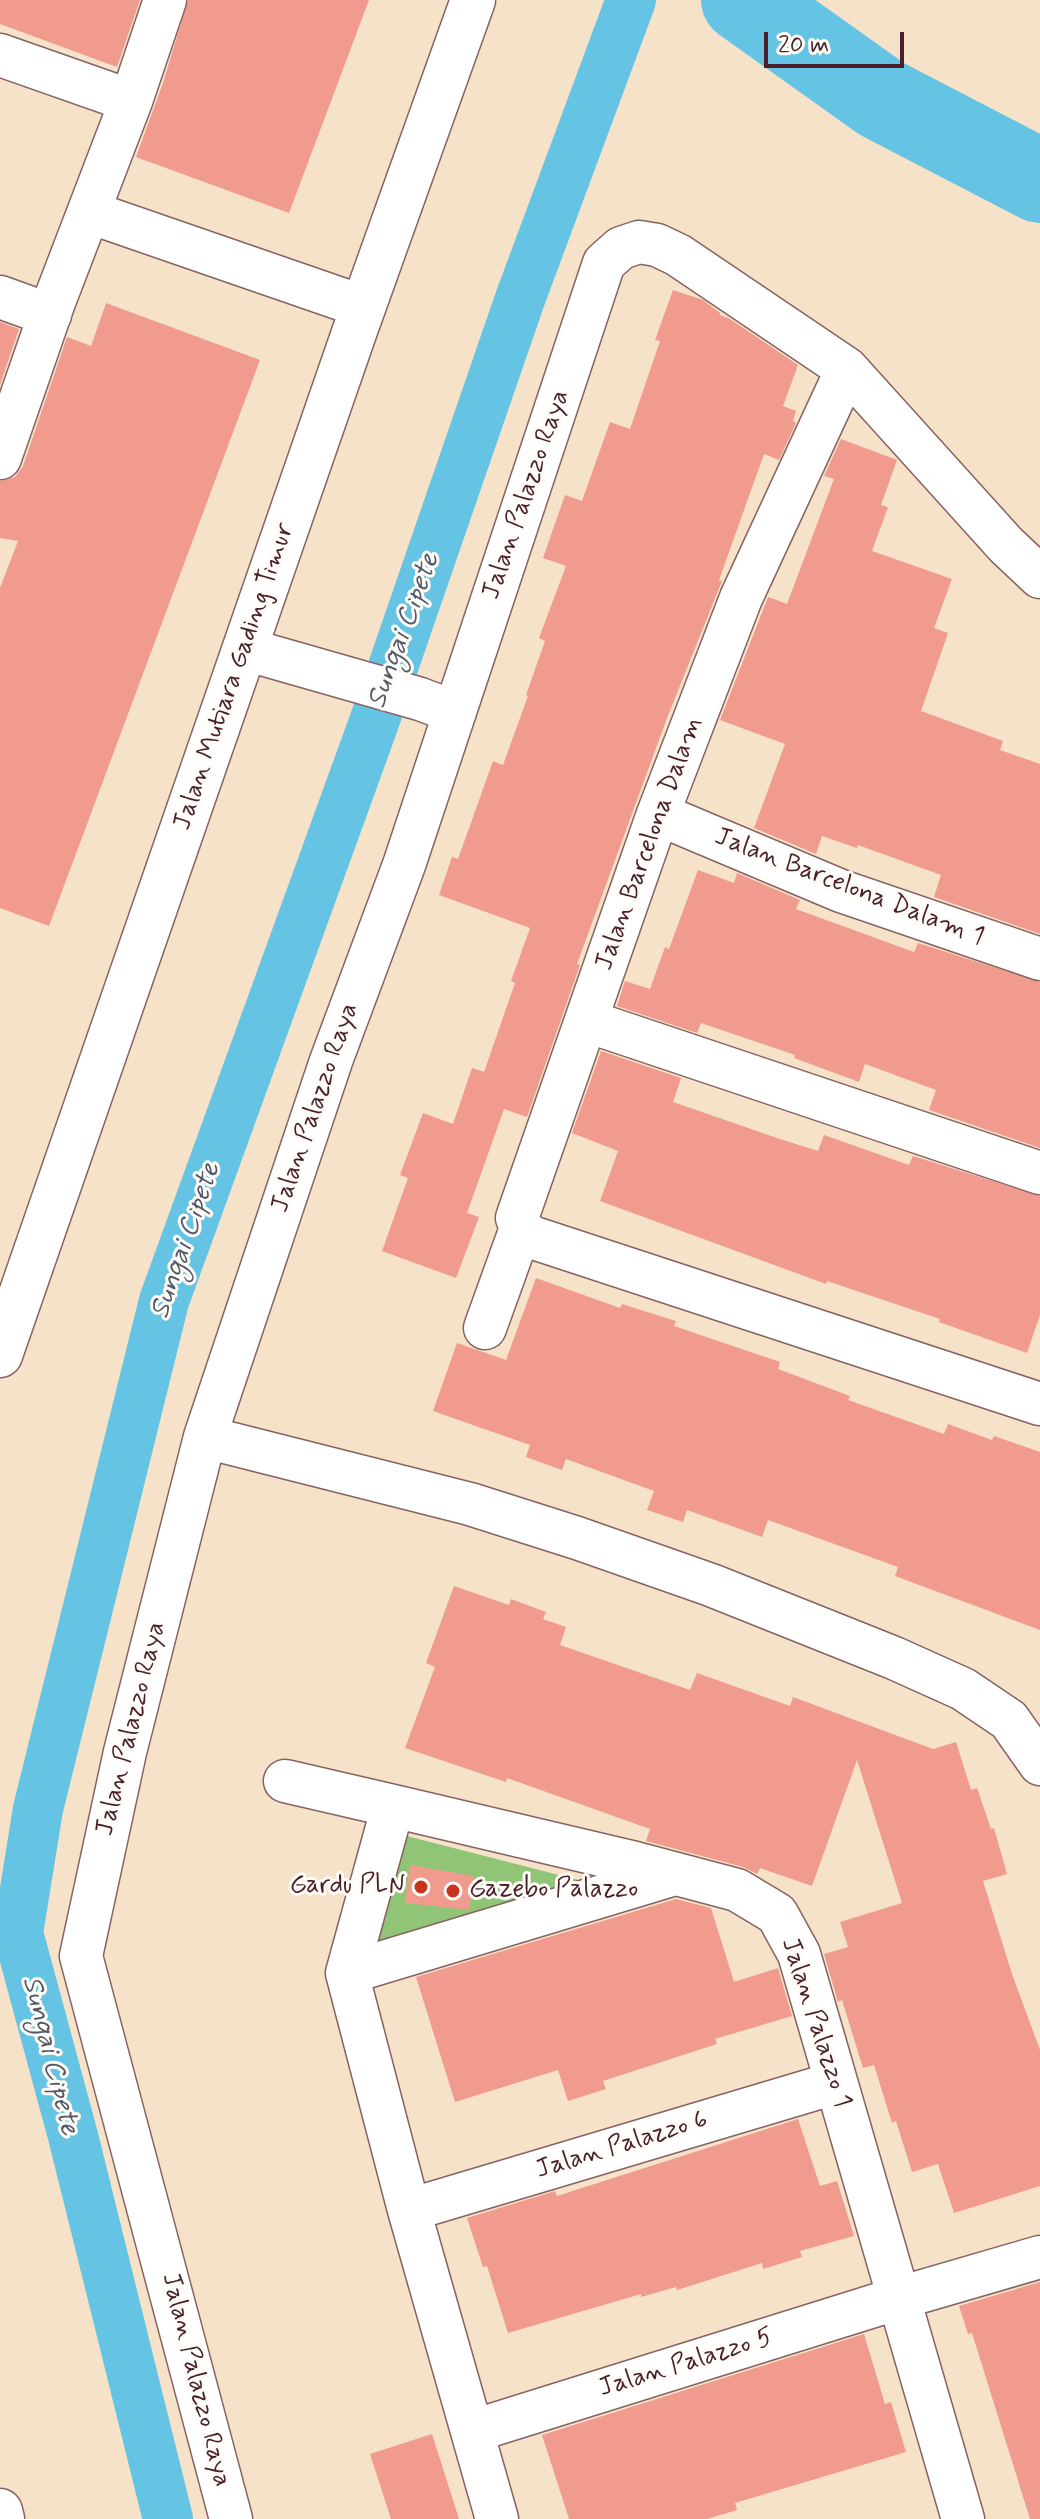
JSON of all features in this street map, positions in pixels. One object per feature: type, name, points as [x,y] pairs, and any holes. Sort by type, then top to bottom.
[{"type":"main road","name":"Jalan Mutiara Gading Timur","points":[[0,1355],[473,0]]},
{"type":"main road","points":[[0,2511],[2,2519]]},
{"type":"street","points":[[0,458],[165,0]]},
{"type":"street","points":[[0,55],[131,101]]},
{"type":"street","points":[[89,212],[364,307]]},
{"type":"street","name":"Jalan Palazzo Raya","points":[[231,2519],[81,1956],[125,1752],[205,1437],[276,1222],[404,865],[437,705],[604,263],[621,248],[639,242],[657,245],[678,255],[847,369],[1006,545],[1040,577]]},
{"type":"street","points":[[0,297],[50,315]]},
{"type":"street","name":"Jalan Barcelona Dalam","points":[[485,1328],[521,1228],[517,1218],[658,814],[741,598],[847,369]]},
{"type":"street","points":[[245,649],[437,705]]},
{"type":"street","name":"Jalan Barcelona Dalam 1","points":[[658,814],[841,891],[1040,959]]},
{"type":"street","points":[[587,1021],[1040,1173]]},
{"type":"street","points":[[521,1228],[531,1237],[1040,1404]]},
{"type":"street","points":[[205,1437],[470,1504],[711,1585],[963,1689],[1009,1720],[1040,1764]]},
{"type":"street","name":"Jalan Palazzo 1","points":[[285,1781],[676,1873],[737,1890],[777,1914],[799,1954],[899,2298],[957,2518]]},
{"type":"street","points":[[393,1806],[347,1973],[409,2210],[497,2519]]},
{"type":"street","points":[[347,1973],[676,1873]]},
{"type":"street","name":"Jalan Palazzo 6","points":[[409,2210],[835,2083]]},
{"type":"street","name":"Jalan Palazzo 5","points":[[473,2431],[1040,2257]]},
{"type":"green space","points":[[403,1835],[590,1883],[372,1947]]},
{"type":"building","points":[[0,0],[140,0],[117,67],[0,24]]},
{"type":"building","points":[[188,0],[369,0],[289,213],[136,157]]},
{"type":"building","points":[[673,290],[703,300],[720,315],[798,365],[783,406],[796,411],[793,421],[796,423],[779,460],[764,454],[719,580],[722,581],[667,718],[577,964],[580,965],[527,1117],[504,1109],[467,1213],[479,1217],[456,1278],[382,1251],[408,1178],[400,1175],[423,1113],[453,1124],[472,1068],[484,1072],[515,983],[511,981],[530,928],[439,895],[452,857],[458,859],[493,761],[503,765],[528,696],[545,641],[539,638],[566,566],[543,558],[565,495],[582,501],[610,422],[630,429],[660,341],[655,340]]},
{"type":"building","points":[[106,303],[260,360],[49,926],[0,908],[0,588],[18,541],[0,538],[0,481],[15,477],[23,466],[67,337],[91,346]]},
{"type":"building","points":[[0,322],[19,329],[0,385]]},
{"type":"building","points":[[841,439],[897,460],[881,505],[888,507],[872,551],[952,579],[934,628],[948,633],[921,711],[1003,741],[1000,750],[1040,764],[1040,934],[934,897],[941,875],[858,845],[857,848],[822,836],[816,854],[754,828],[785,744],[720,720],[768,597],[787,604],[834,479],[824,476]]},
{"type":"building","points":[[698,870],[734,883],[737,873],[800,900],[796,909],[914,952],[918,943],[1040,982],[1040,1148],[929,1110],[936,1090],[865,1064],[859,1082],[794,1058],[795,1055],[701,1023],[697,1033],[617,1006],[625,981],[650,989],[665,947],[669,949]]},
{"type":"building","points":[[601,1051],[681,1078],[673,1102],[780,1139],[818,1151],[824,1135],[909,1165],[913,1156],[1040,1196],[1040,1315],[1027,1353],[939,1322],[940,1319],[827,1281],[826,1284],[600,1201],[618,1151],[572,1133]]},
{"type":"building","points":[[536,1278],[620,1308],[622,1304],[676,1321],[674,1326],[780,1362],[778,1369],[850,1396],[848,1400],[944,1434],[948,1424],[992,1440],[994,1436],[1040,1452],[1040,1630],[895,1576],[898,1567],[768,1520],[762,1537],[687,1510],[683,1522],[647,1510],[654,1491],[566,1459],[562,1470],[526,1457],[530,1445],[433,1411],[457,1343],[506,1360]]},
{"type":"building","points":[[454,1586],[509,1605],[511,1599],[546,1612],[543,1619],[566,1627],[560,1645],[690,1690],[697,1673],[790,1706],[793,1697],[933,1749],[956,1742],[971,1790],[977,1788],[991,1829],[994,1828],[1007,1874],[983,1881],[1040,2050],[1040,2186],[954,2213],[938,2164],[912,2172],[896,2121],[892,2123],[874,2065],[863,2068],[824,1954],[848,1947],[840,1922],[902,1903],[857,1760],[812,1886],[760,1868],[757,1874],[743,1867],[646,1841],[650,1829],[507,1778],[506,1782],[405,1748],[435,1667],[426,1663]]},
{"type":"building","points":[[410,1865],[474,1876],[469,1910],[405,1903]]},
{"type":"building","points":[[676,1899],[711,1908],[734,1982],[778,1968],[792,2016],[715,2039],[717,2044],[603,2081],[606,2089],[568,2101],[558,2070],[455,2102],[416,1977]]},
{"type":"building","points":[[798,2119],[820,2186],[837,2181],[854,2236],[800,2251],[802,2257],[763,2269],[762,2263],[677,2290],[676,2287],[641,2297],[641,2294],[508,2333],[487,2266],[483,2267],[467,2218],[555,2191],[557,2196]]},
{"type":"building","points":[[1040,2282],[1040,2519],[1030,2519],[972,2333],[968,2334],[959,2306]]},
{"type":"building","points":[[864,2334],[885,2404],[891,2402],[906,2452],[735,2503],[737,2510],[707,2519],[569,2519],[542,2435]]},
{"type":"building","points":[[432,2434],[459,2519],[391,2519],[370,2454]]},
{"type":"waterway","name":"Sungai Cipete","points":[[168,2519],[73,2136],[18,1933],[38,1809],[164,1301],[373,725],[520,299],[631,0]]},
{"type":"waterway","points":[[743,0],[882,99],[1040,181]]},
{"type":"place","name":"Gardu PLN","points":[[421,1887]]},
{"type":"place","name":"Gazebo Palazzo","points":[[453,1891]]}]
